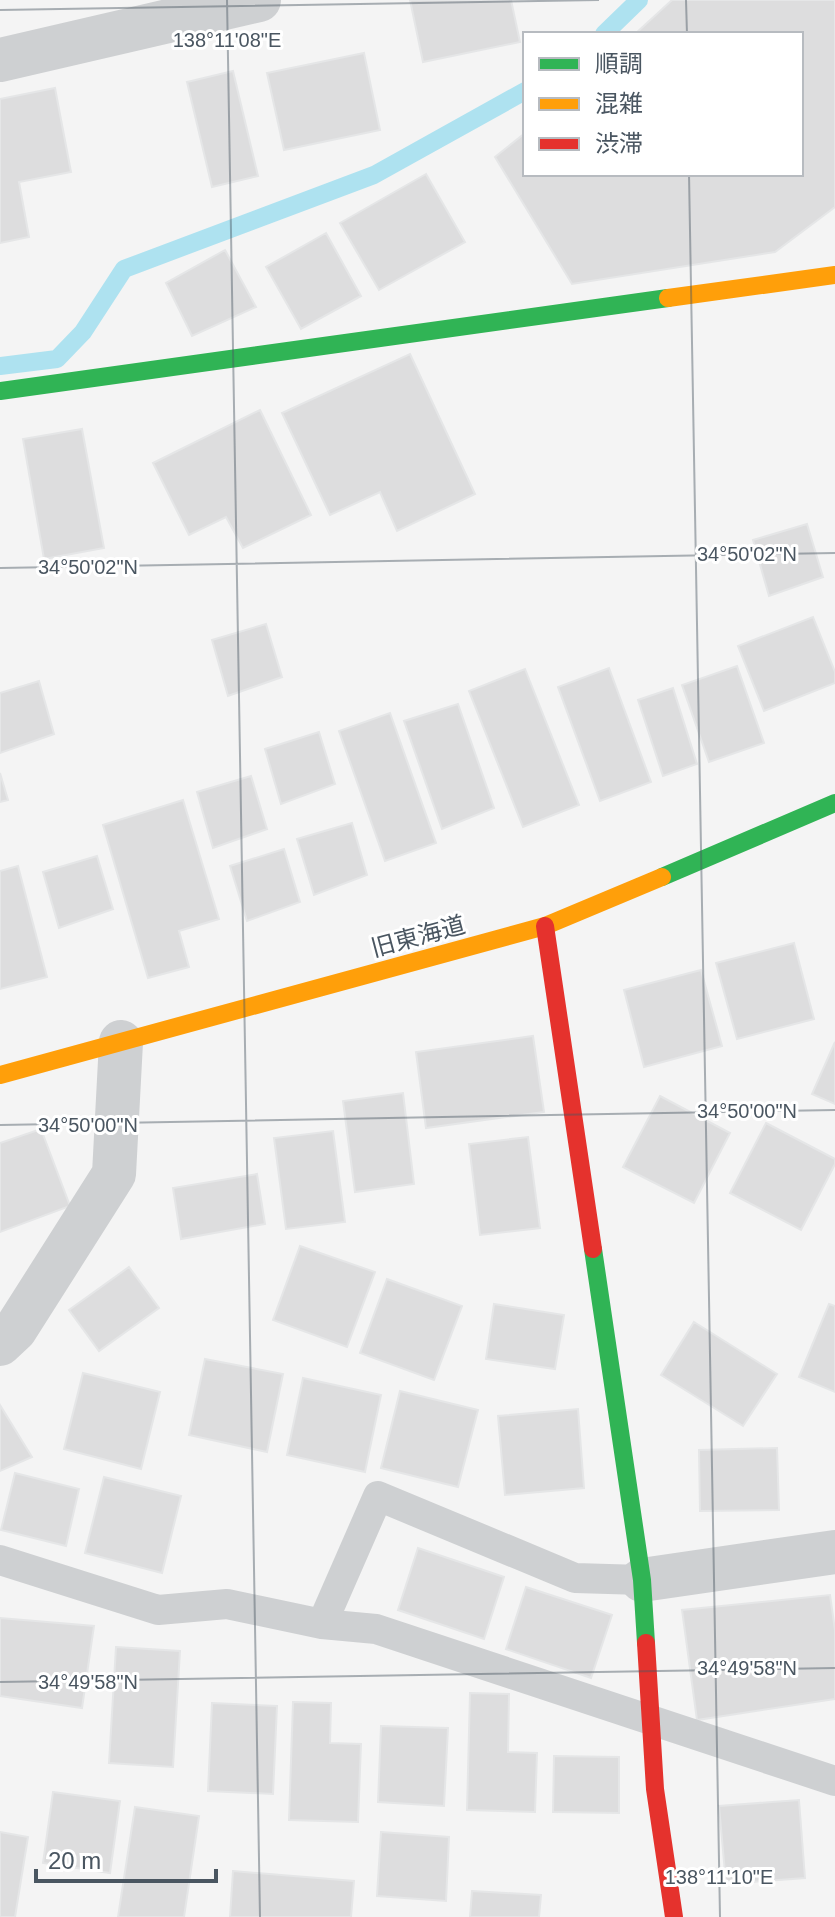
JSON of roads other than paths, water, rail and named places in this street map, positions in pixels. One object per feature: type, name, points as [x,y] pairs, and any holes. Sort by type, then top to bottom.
[{"type":"street","points":[[0,60],[259,0]]},
{"type":"street","points":[[0,391],[835,275]]},
{"type":"street","name":"旧東海道","points":[[0,1075],[545,926],[835,803]]},
{"type":"street","points":[[545,926],[642,1580],[655,1789],[674,1917]]},
{"type":"street","points":[[0,1344],[15,1330],[114,1174],[121,1042]]},
{"type":"street","points":[[642,1580],[835,1552]]},
{"type":"lane","points":[[322,1624],[378,1496],[575,1578],[642,1580]]},
{"type":"lane","points":[[0,1560],[158,1610],[227,1604],[322,1624],[376,1629],[835,1781]]},
{"type":"waterway","points":[[606,32],[639,0]]},
{"type":"waterway","points":[[0,366],[57,359],[83,332],[124,269],[374,175],[523,92]]}]
